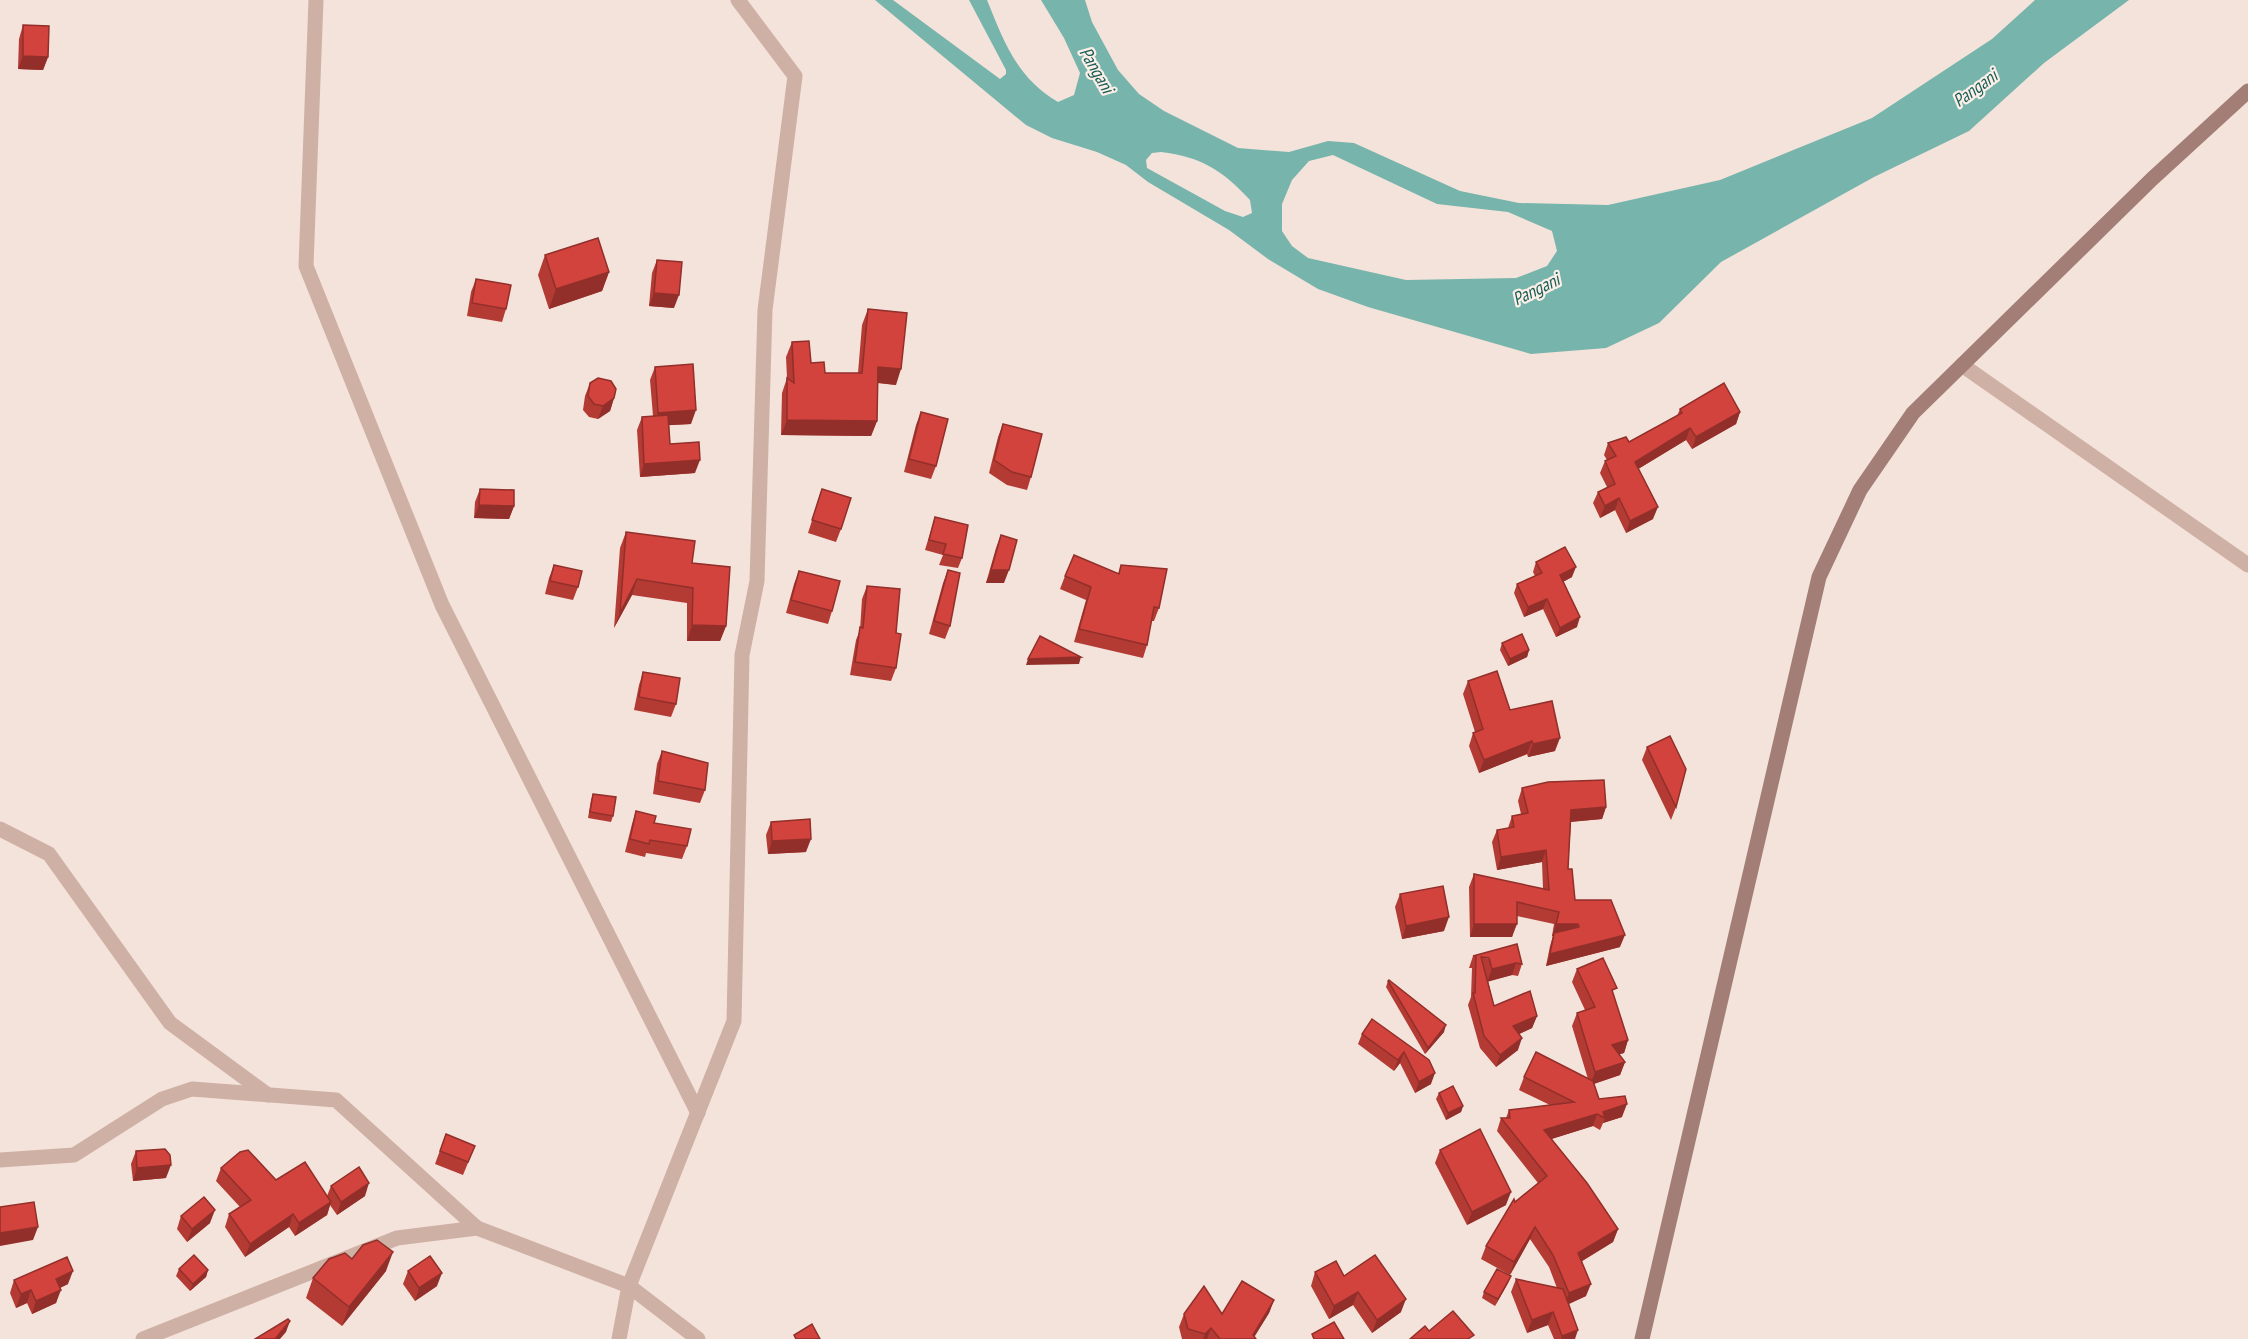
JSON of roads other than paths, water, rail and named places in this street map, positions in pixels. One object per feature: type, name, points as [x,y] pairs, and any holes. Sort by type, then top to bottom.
[{"type":"main road","points":[[1642,1339],[1694,1126],[1818,577],[1860,490],[1906,422],[2152,179],[2248,91]]},
{"type":"street","points":[[316,0],[306,266],[442,605],[698,1113]]},
{"type":"street","points":[[619,1339],[629,1286],[734,1021],[742,655],[758,581],[765,310],[795,76],[738,0]]},
{"type":"street","points":[[1962,365],[2248,565]]},
{"type":"street","points":[[0,829],[49,854],[170,1023],[268,1095]]},
{"type":"street","points":[[0,1160],[74,1155],[162,1100],[192,1089],[336,1100],[477,1228],[629,1286],[698,1339]]},
{"type":"street","points":[[143,1339],[397,1238],[477,1228]]},
{"type":"water","name":"Pangani","points":[[875,0],[893,0],[1000,79],[1006,74],[1006,70],[969,0],[987,0],[1006,44],[1022,70],[1032,82],[1058,102],[1074,95],[1080,73],[1064,38],[1041,0],[1085,0],[1092,22],[1118,70],[1139,94],[1164,111],[1238,148],[1289,152],[1328,141],[1354,143],[1460,191],[1519,203],[1608,205],[1720,180],[1872,118],[1992,39],[2035,0],[2129,0],[2044,63],[1969,131],[1874,177],[1721,262],[1659,323],[1606,348],[1531,354],[1368,307],[1318,289],[1268,259],[1229,230],[1148,182],[1126,165],[1097,152],[1052,138],[1026,125]],"holes":[[[1161,152],[1200,161],[1220,173],[1250,200],[1252,213],[1243,217],[1225,211],[1147,168],[1146,160],[1152,153]],[[1333,155],[1437,204],[1508,212],[1552,231],[1557,251],[1547,266],[1516,278],[1406,280],[1308,258],[1292,246],[1282,231],[1282,204],[1292,180],[1309,161]]]}]
